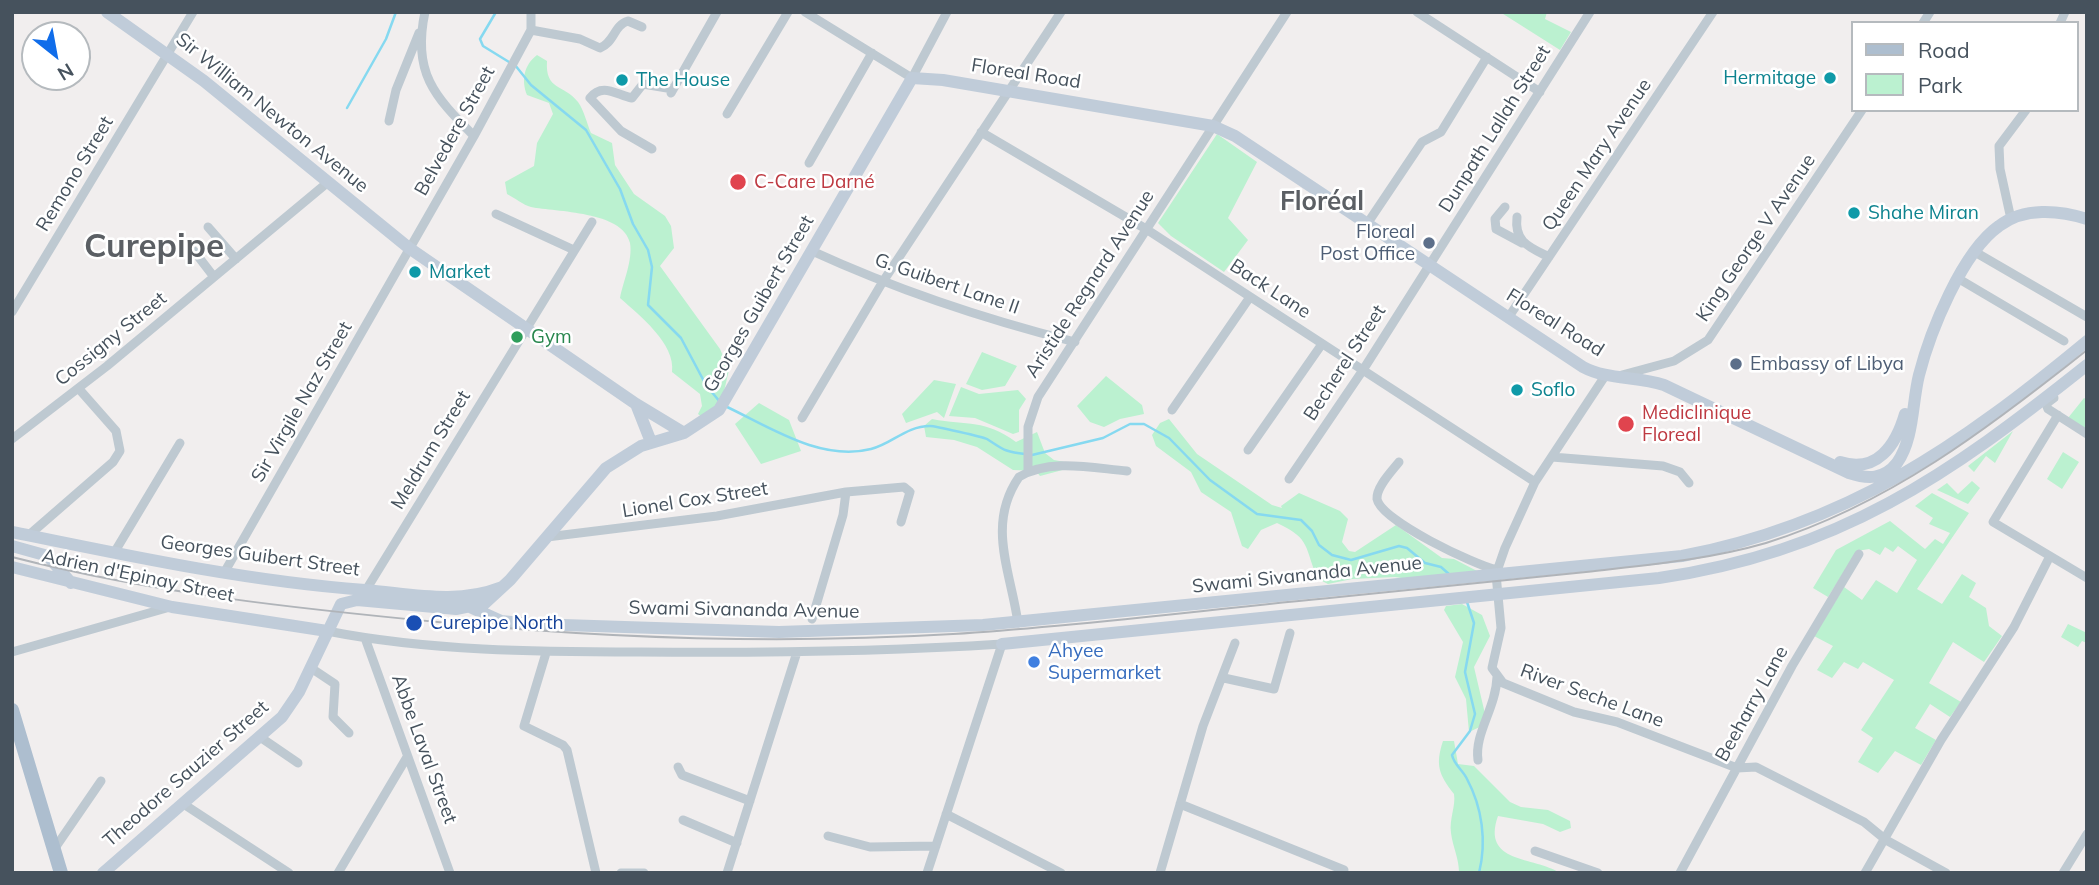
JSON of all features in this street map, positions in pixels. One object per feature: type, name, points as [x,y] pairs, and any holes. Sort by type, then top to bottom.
[{"type":"main road","points":[[12,710],[61,873]]},
{"type":"street","name":"Sir William Newton Avenue","points":[[107,12],[168,53],[410,248],[525,328]]},
{"type":"street","name":"Remono Street","points":[[12,312],[193,12]]},
{"type":"street","points":[[389,121],[399,81],[421,29],[425,12]]},
{"type":"street","points":[[531,12],[531,30],[580,39],[600,48],[606,45],[621,23],[628,21],[642,27]]},
{"type":"street","points":[[652,149],[621,131],[590,97],[603,89],[632,97],[643,84],[671,91],[717,12]]},
{"type":"street","points":[[727,114],[788,12]]},
{"type":"street","points":[[805,12],[912,78],[947,12]]},
{"type":"street","points":[[802,418],[882,283],[1061,12]]},
{"type":"street","name":"Aristide Regnard Avenue","points":[[1027,468],[1028,427],[1038,397],[1287,12]]},
{"type":"street","points":[[1417,12],[1540,92]]},
{"type":"street","name":"Dunpath Lallah Street","points":[[1429,265],[1590,12]]},
{"type":"street","name":"Queen Mary Avenue","points":[[1508,318],[1713,12]]},
{"type":"street","points":[[421,29],[420,57],[424,73],[440,100],[474,136]]},
{"type":"street","name":"Belvedere Street","points":[[410,248],[531,30]]},
{"type":"street","points":[[809,163],[872,53]]},
{"type":"street","points":[[1367,224],[1422,142],[1441,132],[1487,57]]},
{"type":"street","name":"Floreal Road","points":[[912,78],[1009,91],[1213,126],[1235,136],[1583,366],[1605,376],[1620,375],[1664,385],[1807,452],[1861,466],[1889,450],[1898,438],[1919,374],[1959,279]]},
{"type":"street","name":"Georges Guibert Street","points":[[12,532],[224,573],[444,608],[472,608],[494,599],[606,468],[623,455],[651,442],[684,433],[719,410],[912,78]]},
{"type":"street","name":"King George V Avenue","points":[[1620,375],[1674,361],[1708,340],[1861,112]]},
{"type":"street","points":[[2011,219],[2000,169],[1999,146],[2024,112]]},
{"type":"street","name":"Back Lane","points":[[981,132],[1146,229],[1535,482]]},
{"type":"street","name":"Cossigny Street","points":[[12,439],[79,389],[327,183]]},
{"type":"street","points":[[1505,207],[1495,219],[1496,229],[1549,257]]},
{"type":"street","points":[[2064,341],[1959,279],[1975,252],[1999,225],[2011,219],[2044,212],[2087,219]]},
{"type":"street","points":[[496,214],[574,250]]},
{"type":"street","points":[[1517,217],[1515,230],[1522,243]]},
{"type":"street","name":"Meldrum Street","points":[[362,595],[592,222]]},
{"type":"street","points":[[208,227],[236,259]]},
{"type":"street","name":"Sir Virgile Naz Street","points":[[224,573],[410,248]]},
{"type":"street","points":[[194,251],[214,277]]},
{"type":"street","name":"G. Guibert Lane II","points":[[812,251],[882,283],[955,308],[1075,342]]},
{"type":"street","points":[[1975,252],[2087,317]]},
{"type":"street","name":"Becherel Street","points":[[1289,479],[1363,370],[1429,265]]},
{"type":"street","points":[[1172,410],[1250,297]]},
{"type":"street","points":[[525,328],[636,404],[684,433]]},
{"type":"street","name":"Swami Sivananda Avenue","points":[[438,598],[472,608],[492,618],[531,624],[779,632],[1018,623],[1496,572],[1682,556],[1732,547],[1831,512],[1876,491],[1983,424],[2087,341]]},
{"type":"street","points":[[1248,450],[1322,344]]},
{"type":"street","points":[[327,631],[365,638],[546,653],[797,652],[1002,644],[1447,601],[1709,570],[1800,545],[1880,509],[1943,472],[2007,428],[2087,365]]},
{"type":"street","points":[[2087,372],[2046,404],[2087,434]]},
{"type":"street","points":[[1399,462],[1379,490],[1377,499],[1381,506],[1415,534],[1496,572],[1535,482],[1605,376]]},
{"type":"street","points":[[29,535],[113,462],[120,451],[116,431],[79,389]]},
{"type":"street","points":[[636,404],[651,442]]},
{"type":"street","points":[[2058,415],[1993,522],[2087,578]]},
{"type":"street","points":[[114,553],[180,443]]},
{"type":"street","points":[[1552,457],[1663,466],[1680,472],[1689,483]]},
{"type":"street","points":[[1018,623],[1002,555],[1004,512],[1013,486],[1027,468],[1078,466],[1127,471]]},
{"type":"street","name":"Lionel Cox Street","points":[[547,537],[717,516],[846,492],[908,488],[910,492],[901,522]]},
{"type":"street","points":[[812,619],[843,515],[846,492]]},
{"type":"street","points":[[12,546],[48,556],[71,583]]},
{"type":"street","name":"Beeharry Lane","points":[[1680,873],[1792,666],[1859,554]]},
{"type":"street","points":[[1865,873],[1941,740],[2014,626],[2050,556]]},
{"type":"street","name":"Adrien d'Epinay Street","points":[[12,567],[172,607],[327,631]]},
{"type":"street","name":"River Seche Lane","points":[[1496,572],[1492,596],[1501,628],[1492,668],[1503,683],[1574,712],[1617,722],[1737,768],[1756,767],[1864,822],[1886,840],[1946,873]]},
{"type":"street","name":"Georges Guibert Street","points":[[362,595],[438,598],[475,596],[502,587]]},
{"type":"street","name":"Theodore Sauzier Street","points":[[103,873],[260,737],[290,707],[341,604],[362,595]]},
{"type":"street","points":[[492,618],[494,599]]},
{"type":"street","points":[[12,652],[172,607]]},
{"type":"street","points":[[1223,678],[1274,689],[1290,633]]},
{"type":"street","name":"Abbe Laval Street","points":[[365,638],[450,873]]},
{"type":"street","points":[[1160,873],[1203,726],[1235,643]]},
{"type":"street","points":[[927,873],[1002,644]]},
{"type":"street","points":[[727,873],[797,652]]},
{"type":"street","points":[[546,653],[524,726],[568,750],[596,873]]},
{"type":"street","points":[[311,668],[335,684],[333,717],[349,733]]},
{"type":"street","points":[[1478,760],[1478,740],[1494,705],[1497,677]]},
{"type":"street","points":[[260,737],[298,763]]},
{"type":"street","points":[[338,873],[407,757]]},
{"type":"street","points":[[678,767],[682,775],[750,801]]},
{"type":"street","points":[[55,848],[101,781]]},
{"type":"street","points":[[183,803],[289,873]]},
{"type":"street","points":[[1180,804],[1344,870]]},
{"type":"street","points":[[946,814],[1061,873]]},
{"type":"street","points":[[683,820],[737,843]]},
{"type":"street","points":[[2063,873],[2087,834]]},
{"type":"street","points":[[828,836],[870,847],[936,846]]},
{"type":"street","points":[[1535,850],[1598,873]]},
{"type":"street","points":[[621,873],[644,873]]},
{"type":"green space","points":[[1500,12],[1547,12],[1545,19],[1571,32],[1560,50]]},
{"type":"green space","points":[[537,55],[547,61],[547,71],[552,82],[578,102],[591,133],[612,143],[615,165],[634,194],[665,216],[671,226],[674,248],[660,266],[720,349],[729,370],[721,404],[704,419],[698,414],[702,406],[700,394],[672,372],[668,351],[655,331],[620,298],[630,257],[630,243],[625,232],[602,219],[531,207],[507,194],[505,182],[534,166],[537,143],[553,114],[549,103],[527,95],[525,89],[527,68]]},
{"type":"green space","points":[[1217,134],[1257,162],[1228,218],[1248,240],[1224,272],[1171,236],[1158,223]]},
{"type":"green space","points":[[982,352],[1017,366],[1005,386],[982,390],[966,384]]},
{"type":"green space","points":[[1106,376],[1142,405],[1144,414],[1120,419],[1104,427],[1090,422],[1077,406]]},
{"type":"green space","points":[[934,380],[956,384],[944,418],[937,412],[906,423],[902,414]]},
{"type":"green space","points":[[961,387],[979,394],[1018,390],[1026,399],[1019,410],[1019,432],[1013,434],[975,418],[949,416]]},
{"type":"green space","points":[[2084,398],[2087,400],[2087,430],[2068,418]]},
{"type":"green space","points":[[759,403],[789,420],[801,451],[761,464],[735,424]]},
{"type":"green space","points":[[932,419],[985,426],[1016,442],[1037,432],[1045,453],[1054,460],[1070,463],[1070,468],[1040,476],[1036,471],[1013,470],[977,447],[954,440],[926,437],[924,426]]},
{"type":"green space","points":[[1169,419],[1197,454],[1272,505],[1282,508],[1281,506],[1299,493],[1340,511],[1348,519],[1342,542],[1349,551],[1355,552],[1396,525],[1442,558],[1454,559],[1477,571],[1408,579],[1352,579],[1328,584],[1318,579],[1302,540],[1277,523],[1261,530],[1248,549],[1242,546],[1231,512],[1201,492],[1191,472],[1156,446],[1152,435],[1160,423]]},
{"type":"green space","points":[[2013,431],[1995,463],[1986,456],[1974,472],[1968,466]]},
{"type":"green space","points":[[2063,452],[2079,462],[2062,489],[2047,479]]},
{"type":"green space","points":[[1972,481],[1980,488],[1968,504],[1937,490],[1947,483],[1958,494]]},
{"type":"green space","points":[[1932,493],[1969,513],[1917,589],[1942,604],[1962,574],[1976,583],[1969,597],[1986,608],[1989,626],[2002,636],[1984,662],[1953,642],[1929,683],[1961,702],[1950,717],[1930,704],[1915,728],[1936,740],[1921,765],[1895,751],[1878,773],[1858,762],[1873,738],[1861,730],[1894,680],[1863,662],[1858,669],[1844,662],[1832,678],[1817,670],[1833,646],[1814,636],[1844,587],[1862,600],[1876,580],[1897,593],[1917,560],[1898,546],[1893,552],[1885,547],[1880,555],[1869,549],[1857,551],[1828,597],[1813,588],[1836,550],[1890,521],[1925,549],[1935,539],[1943,544],[1950,533],[1929,524],[1933,518],[1915,506]]},
{"type":"green space","points":[[1462,604],[1482,615],[1490,636],[1474,667],[1486,718],[1484,725],[1469,732],[1466,699],[1455,677],[1463,642],[1444,610],[1446,606]]},
{"type":"green space","points":[[2068,624],[2087,633],[2087,643],[2082,641],[2078,647],[2061,637]]},
{"type":"green space","points":[[1443,741],[1454,741],[1458,764],[1474,766],[1510,802],[1521,807],[1548,810],[1570,821],[1571,828],[1560,832],[1543,824],[1498,816],[1495,832],[1497,843],[1503,851],[1560,873],[1459,873],[1451,828],[1454,794],[1442,775],[1439,763]]},
{"type":"waterway","points":[[347,108],[386,39],[396,12]]},
{"type":"waterway","points":[[496,12],[480,39],[483,46],[509,62]]},
{"type":"waterway","points":[[515,65],[531,85],[586,130],[620,189],[633,224],[648,250],[652,267],[648,305],[681,338],[706,385],[720,402]]},
{"type":"waterway","points":[[725,406],[795,440],[833,451],[871,449],[906,432],[930,426],[984,438],[1008,451],[1025,454]]},
{"type":"waterway","points":[[1032,455],[1103,438],[1130,424],[1144,424],[1169,438],[1210,480],[1257,514],[1301,520],[1312,531],[1319,545],[1332,555],[1351,560],[1399,546],[1407,548],[1425,563],[1441,567],[1450,575]]},
{"type":"waterway","points":[[1467,602],[1474,623],[1465,672],[1475,714],[1470,731],[1452,755],[1472,790],[1482,824],[1483,849],[1479,873]]},
{"type":"tram line","points":[[12,557],[120,581],[229,599],[393,618],[574,633],[827,639],[1001,631],[1098,622],[1631,567],[1699,558],[1766,543],[1854,508],[1936,462],[2013,408],[2087,350]]},
{"type":"place","name":"Hermitage","points":[[1830,78]]},
{"type":"place","name":"The House","points":[[622,80]]},
{"type":"place","name":"C-Care Darné","points":[[738,182]]},
{"type":"place","name":"Shahe Miran","points":[[1854,213]]},
{"type":"place","name":"Floreal Post Office","points":[[1429,243]]},
{"type":"place","name":"Market","points":[[415,272]]},
{"type":"place","name":"Gym","points":[[517,337]]},
{"type":"place","name":"Embassy of Libya","points":[[1736,364]]},
{"type":"place","name":"Soflo","points":[[1517,390]]},
{"type":"place","name":"Mediclinique Floreal","points":[[1626,424]]},
{"type":"place","name":"Curepipe North","points":[[414,623]]},
{"type":"place","name":"Ahyee Supermarket","points":[[1034,662]]},
{"type":"district","name":"Floréal","points":[[1322,202]]},
{"type":"district","name":"Curepipe","points":[[154,247]]}]
